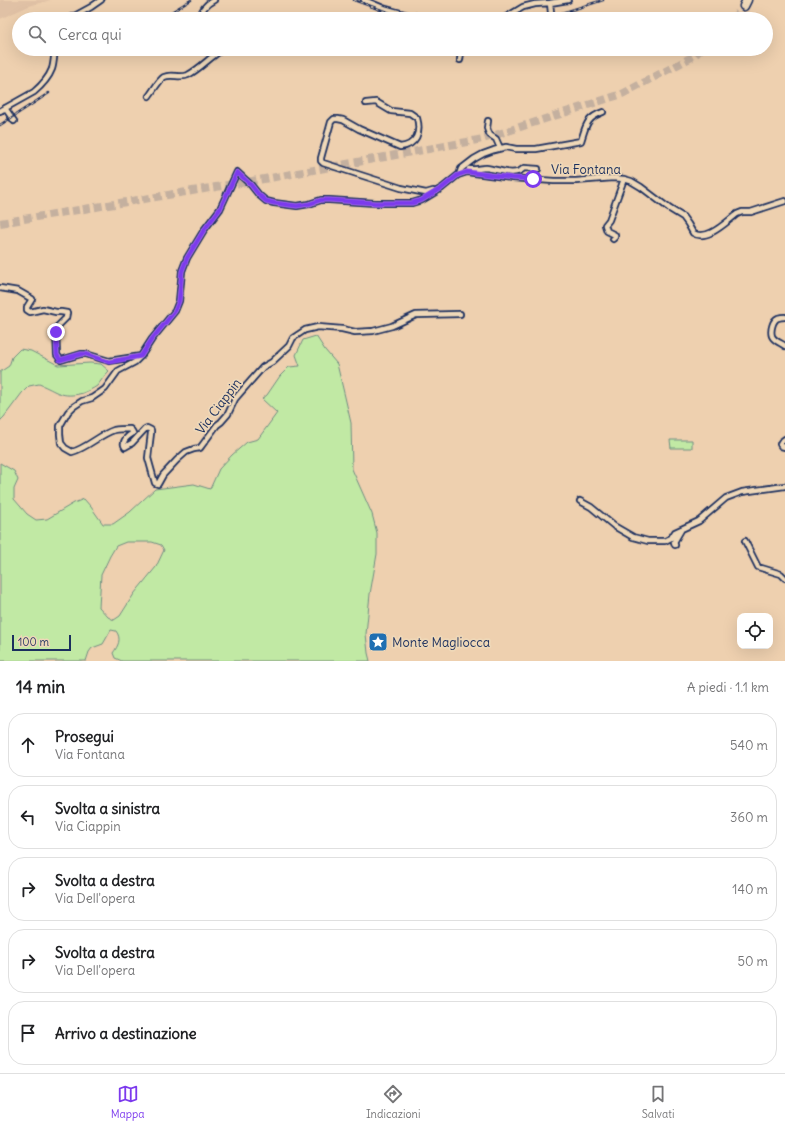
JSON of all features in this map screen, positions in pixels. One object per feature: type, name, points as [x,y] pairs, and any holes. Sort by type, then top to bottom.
[{"type":"street","points":[[84,12],[92,8],[101,0]]},
{"type":"street","points":[[202,12],[206,4],[214,0]]},
{"type":"street","points":[[364,0],[397,12]]},
{"type":"street","points":[[515,12],[523,7],[535,4],[568,0]]},
{"type":"street","points":[[550,3],[551,12]]},
{"type":"street","points":[[0,111],[34,92],[45,80],[52,68],[54,56]]},
{"type":"street","points":[[149,96],[163,78],[170,75],[185,76],[194,71],[212,56]]},
{"type":"street","points":[[460,56],[460,60]]},
{"type":"street","points":[[366,103],[376,102],[391,111],[410,113],[417,118],[418,132],[414,142],[400,147],[359,129],[343,120],[334,119],[331,122],[320,158],[321,161],[323,163],[420,193],[433,191],[444,182],[450,181],[474,159],[500,148],[536,149],[581,141],[590,118],[603,112]]},
{"type":"street","points":[[5,108],[14,121]]},
{"type":"street","points":[[488,121],[488,131],[490,135],[496,139],[500,148]]},
{"type":"street","points":[[460,172],[464,169],[474,170],[487,168],[518,173],[524,168],[538,169]]},
{"type":"street","name":"Via Ciappin","points":[[450,181],[442,188],[422,200],[412,203],[375,203],[321,200],[297,206],[266,201],[237,172],[220,209],[204,230],[187,258],[182,271],[179,301],[175,311],[135,362],[118,371],[105,389],[92,398],[82,401],[68,412],[60,426],[61,443],[65,448],[72,452],[79,450],[103,435],[115,430],[130,429],[133,433],[125,439],[125,447],[132,443],[145,428],[147,428],[151,430],[148,458],[149,465],[155,483],[158,484],[163,475],[176,460],[186,452],[200,448],[217,425],[228,414],[235,399],[244,388],[263,367],[289,346],[293,338],[305,330],[318,327],[342,329],[355,332],[373,331],[392,326],[416,315],[460,314]]},
{"type":"street","name":"Via Fontana","points":[[460,172],[473,172],[512,178],[554,181],[613,178],[624,179],[641,187],[682,217],[693,233],[699,236],[704,236],[710,233],[737,214],[742,212],[752,212],[785,200]]},
{"type":"street","points":[[614,239],[615,235],[607,231],[605,225],[609,220],[624,179]]},
{"type":"street","points":[[0,288],[18,291],[32,299],[27,308],[30,312],[43,309],[66,313],[66,318],[57,327],[56,332],[57,355],[60,360],[81,354],[86,354],[109,362],[141,356]]},
{"type":"street","points":[[785,317],[779,317],[776,319],[771,332],[775,339],[785,346]]},
{"type":"street","points":[[785,439],[780,444],[781,446],[785,447]]},
{"type":"street","points":[[580,502],[591,507],[614,526],[633,537],[648,541],[665,541],[671,538],[675,532],[699,521],[726,498],[742,492],[785,486]]},
{"type":"street","points":[[675,545],[674,542],[681,529]]},
{"type":"street","points":[[745,541],[758,567],[781,574],[785,578]]},
{"type":"shaded area","points":[[0,0],[51,0],[12,12],[12,14],[0,19]]},
{"type":"green space","points":[[316,336],[337,364],[351,423],[352,469],[372,514],[377,533],[377,554],[370,594],[366,634],[370,661],[122,661],[115,658],[113,653],[118,645],[119,637],[116,631],[111,630],[103,644],[92,648],[86,661],[0,661],[0,463],[14,471],[18,480],[14,489],[14,499],[27,514],[36,520],[47,519],[74,503],[84,499],[103,524],[113,524],[130,512],[155,489],[194,484],[210,489],[219,469],[247,442],[258,439],[277,413],[262,399],[267,395],[280,376],[289,367],[300,366],[296,355],[303,340]],"holes":[[[126,542],[152,542],[161,545],[164,550],[156,567],[134,594],[120,616],[114,620],[108,617],[99,607],[101,575],[110,556],[116,546]]]},
{"type":"green space","points":[[20,349],[31,351],[58,365],[90,363],[101,364],[109,371],[97,386],[76,395],[64,395],[39,384],[29,386],[0,421],[0,372],[9,366],[12,357]]},
{"type":"green space","points":[[670,440],[692,440],[692,448],[671,448]]},
{"type":"tunnel","points":[[739,12],[744,6]]},
{"type":"tunnel","points":[[0,223],[270,178],[483,139],[622,94],[694,56]]},
{"type":"railway","points":[[171,12],[191,0]]},
{"type":"railway","points":[[354,0],[387,12]]},
{"type":"railway","points":[[565,12],[603,0]]},
{"type":"railway","points":[[0,125],[49,93]]},
{"type":"place","name":"Monte Magliocca","points":[[378,642]]},
{"type":"route","points":[[56,332],[57,355],[60,360],[81,354],[86,354],[109,362],[141,356],[158,331],[175,311],[179,301],[182,271],[187,258],[204,230],[220,209],[237,172],[266,201],[297,206],[321,200],[375,203],[412,203],[422,200],[464,172],[533,179]]}]
